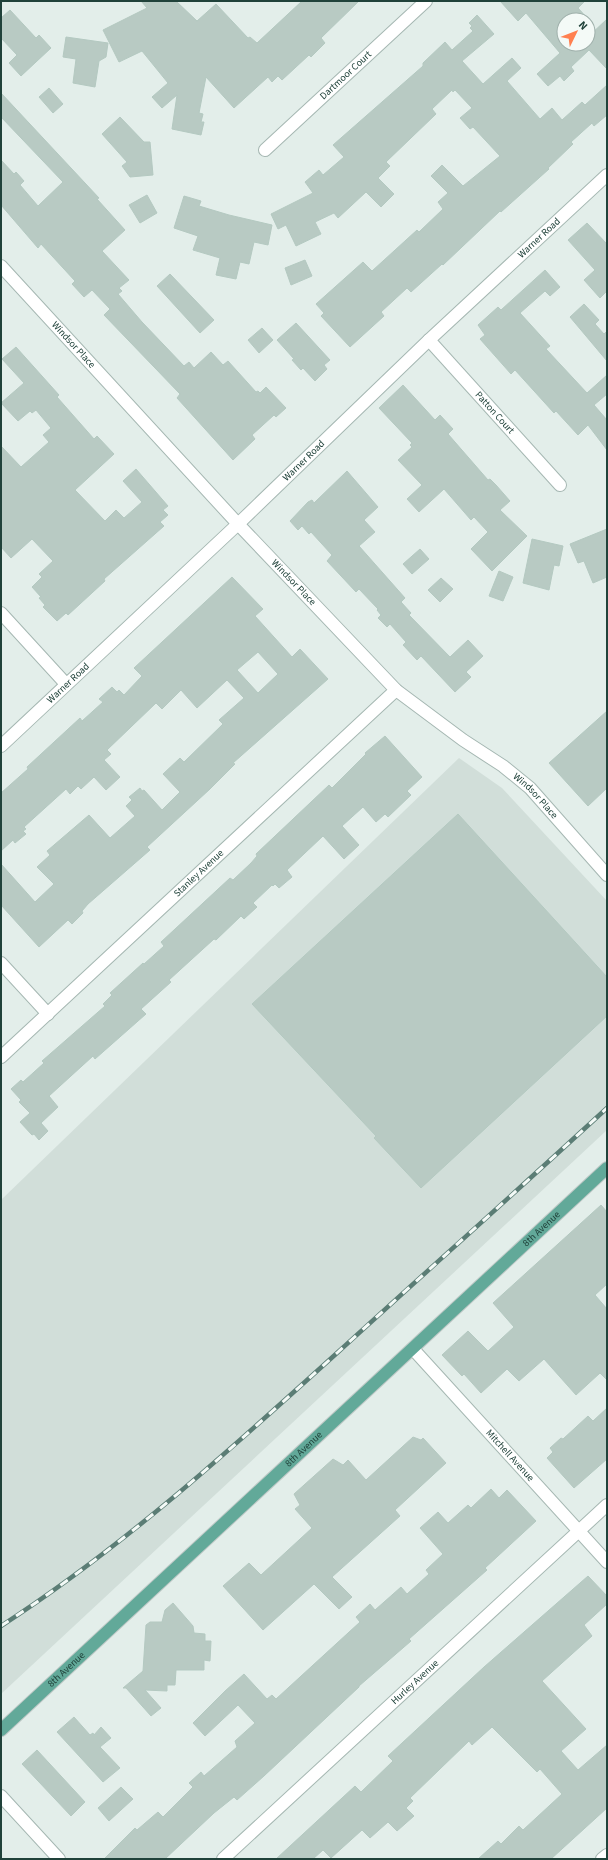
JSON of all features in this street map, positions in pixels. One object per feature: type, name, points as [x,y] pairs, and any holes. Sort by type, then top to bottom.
[{"type":"main road","name":"8th Avenue","points":[[1,1730],[607,1168]]},
{"type":"street","name":"Dartmoor Court","points":[[265,150],[426,1]]},
{"type":"street","name":"Warner Road","points":[[1,746],[238,524],[429,340],[606,178]]},
{"type":"street","name":"Windsor Place","points":[[1,266],[238,524],[396,690],[463,740],[503,766],[530,788],[607,876]]},
{"type":"street","name":"Patton Court","points":[[429,340],[560,485]]},
{"type":"street","points":[[1,613],[66,684]]},
{"type":"street","name":"Stanley Avenue","points":[[1,1057],[396,690]]},
{"type":"street","points":[[1,963],[48,1014]]},
{"type":"street","name":"Mitchell Avenue","points":[[413,1349],[607,1562]]},
{"type":"street","name":"Hurley Avenue","points":[[223,1859],[607,1504]]},
{"type":"street","points":[[1,1796],[59,1859]]},
{"type":"street","points":[[602,1859],[607,1855]]},
{"type":"shaded area","points":[[459,758],[502,788],[607,901],[607,1130],[1,1694],[1,1200]]},
{"type":"building","points":[[141,1],[176,1],[197,21],[216,4],[248,38],[250,37],[257,43],[302,1],[359,1],[321,38],[325,43],[311,57],[309,55],[282,80],[278,76],[272,82],[268,77],[234,108],[206,77],[199,113],[203,114],[201,122],[204,122],[201,135],[172,129],[177,95],[162,108],[152,97],[168,83],[142,51],[119,62],[103,30],[147,8]]},
{"type":"building","points":[[500,1],[585,1],[578,8],[582,12],[556,12],[556,48],[526,13],[518,21]]},
{"type":"building","points":[[10,10],[36,38],[39,35],[51,48],[21,76],[9,63],[17,55],[1,38],[1,18]]},
{"type":"building","points":[[477,15],[494,34],[462,61],[483,84],[512,58],[521,68],[507,81],[540,119],[552,108],[562,120],[582,102],[585,105],[607,85],[607,115],[594,126],[592,123],[571,142],[573,144],[548,168],[549,169],[501,212],[500,211],[443,265],[442,264],[411,292],[407,288],[381,312],[384,316],[350,347],[321,316],[324,313],[316,304],[363,262],[372,271],[417,230],[419,232],[443,209],[438,202],[448,193],[431,176],[442,165],[463,186],[500,156],[473,127],[470,129],[460,118],[472,108],[455,90],[453,92],[452,90],[432,109],[436,114],[386,162],[390,166],[378,178],[394,194],[381,207],[366,192],[338,218],[334,213],[315,222],[321,234],[296,246],[286,225],[278,229],[271,214],[313,193],[305,182],[319,170],[323,175],[344,157],[333,145],[423,66],[423,63],[445,42],[452,50],[473,31],[470,28],[472,26],[469,23]]},
{"type":"building","points":[[607,19],[607,69],[591,52],[596,52],[596,29]]},
{"type":"building","points":[[66,37],[108,43],[106,57],[99,61],[95,87],[73,83],[76,59],[63,57]]},
{"type":"building","points":[[559,52],[587,52],[571,67],[574,71],[564,81],[560,76],[548,86],[537,74],[560,53]]},
{"type":"building","points":[[49,88],[63,104],[53,113],[39,97]]},
{"type":"building","points":[[1,93],[99,198],[97,199],[125,230],[102,251],[129,280],[119,288],[122,291],[118,294],[142,322],[184,366],[189,362],[194,368],[211,352],[223,365],[228,361],[256,392],[258,391],[260,393],[266,387],[286,408],[276,417],[274,415],[252,435],[255,439],[233,460],[177,398],[180,394],[104,315],[110,309],[92,290],[84,297],[72,284],[75,281],[41,244],[38,248],[1,205],[1,160],[14,174],[16,172],[24,181],[20,185],[38,206],[63,182],[1,117]]},
{"type":"building","points":[[120,117],[144,142],[150,142],[153,175],[130,177],[122,166],[127,162],[102,134]]},
{"type":"building","points":[[147,195],[157,213],[140,223],[129,205]]},
{"type":"building","points":[[184,196],[201,201],[199,206],[272,225],[268,245],[254,242],[249,264],[240,262],[236,279],[216,275],[220,258],[193,250],[198,236],[174,228]]},
{"type":"building","points":[[587,223],[607,244],[607,291],[600,298],[584,280],[595,270],[568,240]]},
{"type":"building","points":[[305,260],[312,276],[291,285],[285,268]]},
{"type":"building","points":[[545,270],[560,287],[550,296],[545,291],[520,313],[550,346],[546,349],[587,393],[607,375],[607,394],[594,405],[607,420],[607,450],[588,425],[578,435],[556,411],[554,413],[515,370],[511,374],[480,339],[485,335],[478,325],[498,307],[501,310]]},
{"type":"building","points":[[170,274],[214,320],[200,333],[157,286]]},
{"type":"building","points":[[584,304],[599,320],[595,324],[604,334],[607,331],[607,361],[570,317]]},
{"type":"building","points":[[296,323],[330,360],[324,365],[327,369],[315,381],[303,368],[301,370],[292,360],[294,359],[277,340]]},
{"type":"building","points":[[262,328],[273,340],[259,353],[248,340]]},
{"type":"building","points":[[16,347],[59,395],[57,397],[94,439],[97,436],[114,454],[75,490],[105,521],[116,510],[124,518],[142,502],[123,481],[136,469],[168,506],[163,510],[168,515],[160,522],[164,526],[104,579],[105,581],[68,615],[66,613],[57,621],[43,607],[45,605],[39,598],[41,597],[32,587],[42,577],[39,574],[53,561],[32,539],[11,558],[1,547],[1,446],[21,467],[49,442],[43,435],[51,428],[36,410],[32,413],[30,411],[18,421],[1,403],[24,383],[2,359]]},
{"type":"building","points":[[403,385],[435,420],[440,415],[453,429],[448,434],[488,480],[490,479],[510,501],[500,510],[527,536],[492,571],[471,549],[488,532],[474,517],[471,520],[444,489],[419,512],[407,499],[422,485],[398,460],[412,447],[410,445],[412,443],[379,408]]},
{"type":"building","points":[[347,471],[378,507],[364,520],[375,532],[359,546],[405,598],[401,602],[411,613],[409,615],[450,657],[468,640],[483,656],[466,672],[471,677],[455,692],[421,656],[417,660],[403,645],[406,642],[390,624],[387,627],[378,618],[381,615],[377,610],[378,609],[359,589],[356,592],[327,561],[332,555],[311,532],[309,534],[302,526],[298,530],[290,521],[308,502],[312,500],[314,503]]},
{"type":"building","points":[[607,529],[607,577],[593,583],[584,561],[578,563],[570,544]]},
{"type":"building","points":[[532,539],[563,546],[559,566],[554,565],[549,590],[523,583]]},
{"type":"building","points":[[420,549],[429,559],[412,574],[403,564]]},
{"type":"building","points":[[499,571],[513,577],[503,601],[489,596]]},
{"type":"building","points":[[232,577],[263,609],[255,616],[292,657],[300,649],[328,679],[233,763],[235,764],[210,789],[147,847],[150,850],[88,904],[82,911],[83,913],[72,924],[68,920],[39,947],[1,905],[1,864],[35,902],[54,884],[37,867],[50,855],[47,851],[89,815],[110,838],[135,816],[126,806],[132,800],[129,797],[140,788],[142,791],[144,790],[162,810],[180,792],[163,774],[180,758],[184,762],[223,724],[219,720],[244,698],[227,680],[197,708],[181,690],[162,709],[156,703],[107,750],[111,754],[104,760],[120,777],[106,790],[94,777],[81,789],[78,786],[70,794],[66,789],[24,827],[26,829],[23,831],[26,834],[15,843],[13,840],[1,851],[1,793],[80,718],[82,721],[103,702],[99,699],[112,687],[117,692],[119,690],[124,695],[142,676],[134,668]],"holes":[[[258,652],[278,674],[258,693],[237,670]]]},
{"type":"building","points":[[441,578],[453,589],[440,602],[428,590]]},
{"type":"building","points":[[607,711],[607,788],[588,806],[549,763]]},
{"type":"building","points":[[385,736],[422,777],[407,791],[411,795],[388,817],[385,814],[376,822],[363,807],[342,826],[359,845],[344,859],[323,836],[287,870],[292,877],[279,888],[275,884],[273,886],[272,885],[253,903],[257,907],[244,919],[241,916],[216,940],[214,939],[169,980],[171,982],[141,1009],[146,1014],[95,1059],[93,1056],[49,1096],[58,1107],[41,1123],[48,1131],[39,1140],[34,1134],[32,1135],[20,1122],[30,1113],[19,1102],[21,1100],[11,1089],[21,1080],[23,1082],[44,1063],[42,1061],[105,1006],[103,1004],[112,995],[110,993],[164,946],[161,942],[230,878],[233,880],[251,863],[257,856],[256,854],[329,785],[332,788],[366,754],[365,753]]},
{"type":"building","points":[[458,814],[607,977],[607,1016],[421,1188],[374,1138],[376,1136],[252,1004]]},
{"type":"building","points":[[601,1205],[607,1212],[607,1284],[595,1295],[607,1309],[607,1380],[600,1373],[576,1395],[544,1359],[519,1381],[507,1369],[481,1393],[464,1374],[462,1376],[442,1355],[468,1331],[488,1351],[514,1327],[493,1303]]},
{"type":"building","points":[[607,1408],[607,1459],[574,1488],[547,1458],[553,1452],[550,1448],[561,1438],[563,1439],[588,1416],[593,1421]]},
{"type":"building","points":[[413,1437],[421,1440],[423,1438],[446,1463],[395,1510],[400,1516],[332,1577],[352,1597],[339,1609],[314,1584],[263,1630],[223,1586],[249,1563],[261,1575],[312,1528],[295,1509],[300,1505],[294,1494],[333,1459],[343,1465],[348,1460],[366,1480]]},
{"type":"building","points":[[491,1489],[499,1498],[507,1490],[536,1521],[485,1568],[487,1570],[409,1639],[411,1641],[359,1686],[264,1776],[237,1800],[234,1797],[214,1813],[165,1859],[104,1859],[135,1828],[137,1830],[158,1812],[163,1817],[193,1787],[189,1783],[201,1772],[204,1776],[237,1747],[235,1741],[255,1723],[238,1705],[205,1736],[193,1723],[225,1691],[244,1674],[267,1699],[272,1695],[276,1699],[360,1622],[356,1617],[370,1604],[375,1610],[401,1587],[407,1594],[429,1574],[426,1570],[443,1554],[420,1528],[438,1512],[448,1523],[468,1505],[471,1508]]},
{"type":"building","points":[[588,1576],[607,1596],[607,1604],[584,1625],[592,1636],[542,1681],[586,1729],[561,1751],[578,1770],[607,1745],[607,1808],[551,1859],[478,1859],[498,1841],[501,1844],[519,1826],[523,1830],[562,1794],[540,1769],[537,1772],[492,1727],[472,1745],[469,1741],[410,1798],[413,1801],[406,1808],[414,1816],[397,1831],[388,1822],[370,1838],[362,1830],[331,1858],[323,1850],[313,1859],[276,1859],[355,1786],[361,1792],[393,1761],[388,1756],[484,1667]]},
{"type":"building","points":[[173,1603],[193,1626],[194,1633],[205,1634],[205,1641],[211,1641],[210,1661],[204,1660],[204,1670],[176,1670],[175,1685],[167,1685],[167,1691],[145,1690],[161,1708],[151,1716],[126,1688],[123,1688],[143,1671],[146,1625],[150,1622],[162,1622],[165,1610]]},
{"type":"building","points":[[74,1717],[90,1735],[93,1733],[94,1735],[101,1727],[111,1738],[100,1747],[120,1768],[103,1782],[57,1732]]},
{"type":"building","points":[[37,1750],[85,1802],[71,1816],[22,1764]]},
{"type":"building","points":[[121,1787],[133,1799],[109,1821],[98,1808]]},
{"type":"railway","points":[[1,1626],[90,1564],[216,1461],[607,1108]]}]
